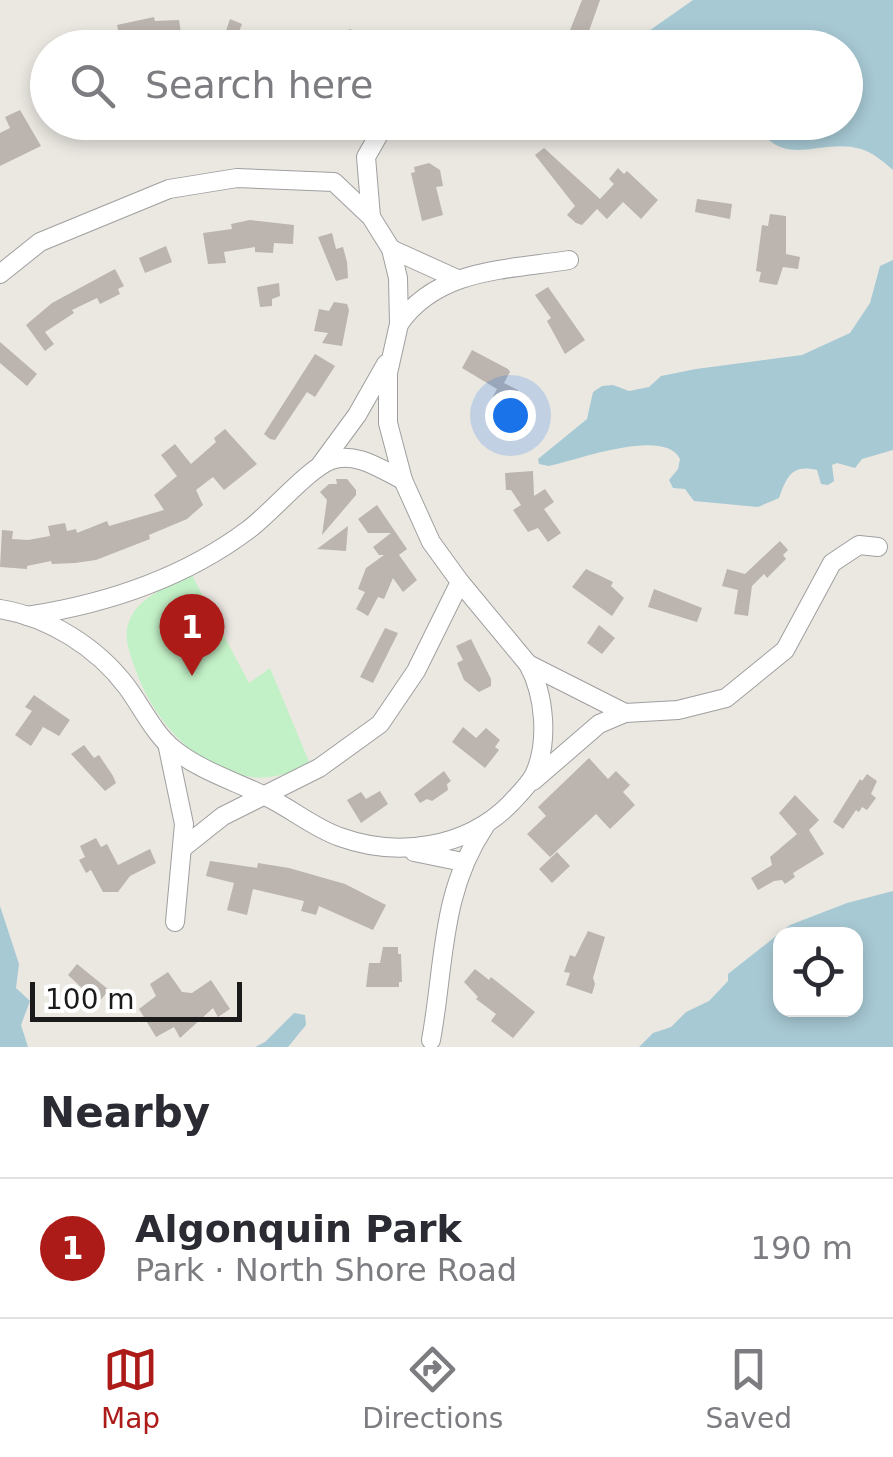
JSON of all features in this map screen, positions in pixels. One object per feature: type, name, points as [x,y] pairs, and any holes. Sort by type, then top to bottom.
[{"type":"street","points":[[0,274],[40,242],[169,189],[238,178],[334,182],[343,179],[366,158],[376,140]]},
{"type":"street","points":[[366,158],[371,218]]},
{"type":"street","points":[[334,182],[371,218],[391,250],[398,278],[399,324],[392,352],[388,423],[404,480],[431,542],[528,664],[540,702],[543,730],[542,749],[530,783]]},
{"type":"street","points":[[391,250],[455,278]]},
{"type":"street","points":[[399,324],[412,305],[455,278],[569,260]]},
{"type":"street","points":[[318,468],[357,415],[392,352]]},
{"type":"street","points":[[26,616],[96,602],[186,568],[246,532],[332,460],[360,460],[404,480]]},
{"type":"street","points":[[431,1040],[446,919],[463,862],[488,822],[598,724],[626,713],[678,710],[726,698],[785,650],[832,563],[859,545],[878,547]]},
{"type":"street","points":[[184,847],[223,816],[319,768],[380,724],[416,671],[460,582]]},
{"type":"street","points":[[0,609],[26,616],[75,639],[106,662],[167,744],[198,765],[266,796],[337,836],[463,862]]},
{"type":"street","points":[[528,664],[626,713]]},
{"type":"street","points":[[167,744],[184,824],[175,922]]},
{"type":"street","points":[[404,849],[456,838],[488,822]]},
{"type":"green space","points":[[192,575],[249,683],[270,668],[310,764],[267,777],[231,772],[195,753],[153,707],[129,651],[130,619],[149,597]]},
{"type":"water","points":[[693,0],[893,0],[893,170],[861,149],[845,146],[790,150],[769,140],[863,140],[863,30],[650,30]]},
{"type":"water","points":[[893,260],[893,450],[862,459],[855,468],[832,465],[834,481],[828,485],[821,484],[817,470],[796,470],[779,498],[758,507],[694,501],[685,489],[673,488],[669,480],[680,459],[671,450],[657,446],[619,448],[549,466],[539,464],[538,459],[587,419],[593,392],[602,386],[629,391],[649,387],[661,376],[802,355],[850,333],[870,303],[880,266]]},
{"type":"water","points":[[893,891],[893,1047],[639,1047],[653,1033],[671,1027],[686,1012],[709,1001],[728,981],[728,974],[773,938],[773,1017],[863,1017],[863,927],[787,927],[847,903]]},
{"type":"water","points":[[0,906],[19,964],[16,988],[30,1001],[21,1025],[28,1047],[0,1047]]},
{"type":"water","points":[[294,1013],[305,1015],[306,1025],[288,1047],[255,1047],[265,1042]]},
{"type":"building","points":[[582,0],[600,0],[589,30],[570,30]]},
{"type":"building","points":[[154,17],[155,21],[179,20],[181,30],[118,30],[117,25]]},
{"type":"building","points":[[230,19],[242,24],[240,30],[226,30]]},
{"type":"building","points":[[20,110],[30,127],[30,140],[38,140],[41,146],[0,166],[0,133],[10,128],[5,117]]},
{"type":"building","points":[[544,148],[600,199],[614,184],[609,179],[618,168],[624,174],[627,171],[658,200],[641,219],[623,202],[607,219],[597,209],[582,225],[576,223],[567,215],[575,206],[535,155]]},
{"type":"building","points":[[429,163],[440,170],[443,186],[436,187],[443,215],[422,221],[411,173],[415,172],[414,167]]},
{"type":"building","points":[[697,199],[732,204],[730,219],[695,212]]},
{"type":"building","points":[[770,214],[786,216],[786,254],[800,257],[798,269],[783,267],[777,285],[759,282],[761,272],[756,271],[762,225],[768,226]]},
{"type":"building","points":[[250,220],[294,225],[293,244],[274,243],[273,253],[255,252],[255,247],[224,252],[226,263],[208,264],[203,233],[232,229],[231,224]]},
{"type":"building","points":[[332,233],[336,249],[343,247],[347,262],[348,278],[336,281],[318,237]]},
{"type":"building","points":[[166,246],[172,262],[145,273],[139,258]]},
{"type":"building","points":[[115,269],[124,286],[118,289],[120,294],[100,304],[97,298],[72,310],[74,313],[45,332],[54,344],[45,351],[26,325],[52,303]]},
{"type":"building","points":[[279,283],[280,296],[272,299],[272,306],[260,307],[257,287]]},
{"type":"building","points":[[548,287],[585,340],[565,354],[547,321],[551,318],[535,295]]},
{"type":"building","points":[[334,302],[347,304],[349,310],[342,346],[322,343],[328,333],[314,331],[319,309],[329,311]]},
{"type":"building","points":[[0,342],[37,374],[27,386],[0,363]]},
{"type":"building","points":[[472,350],[508,369],[504,383],[518,390],[502,422],[491,416],[496,406],[490,402],[497,389],[462,368]]},
{"type":"building","points":[[315,354],[335,366],[315,397],[307,392],[275,440],[270,439],[264,434]]},
{"type":"building","points":[[225,429],[257,464],[224,490],[213,477],[196,490],[203,505],[187,519],[149,535],[150,539],[96,560],[52,564],[51,561],[27,569],[0,567],[2,530],[13,531],[12,539],[28,540],[50,536],[48,526],[65,523],[67,531],[76,529],[77,533],[107,521],[109,526],[164,510],[154,495],[177,476],[161,455],[175,444],[191,464]]},
{"type":"building","points":[[533,471],[534,496],[545,489],[554,502],[544,509],[561,533],[548,542],[538,528],[528,532],[513,510],[521,505],[511,490],[506,490],[505,473]]},
{"type":"building","points":[[336,479],[347,479],[356,495],[322,535],[327,500],[320,492],[329,484],[337,484]]},
{"type":"building","points":[[377,505],[407,549],[399,555],[417,580],[403,592],[393,578],[384,599],[378,597],[368,616],[356,609],[365,592],[358,589],[366,568],[384,555],[373,547],[391,533],[368,533],[358,519]]},
{"type":"building","points":[[348,526],[346,551],[317,549]]},
{"type":"building","points":[[780,541],[788,550],[783,555],[786,559],[767,578],[764,574],[752,586],[748,616],[734,614],[738,590],[722,586],[727,569],[745,574]]},
{"type":"building","points":[[586,569],[613,582],[611,586],[624,598],[612,616],[572,587]]},
{"type":"building","points":[[654,589],[702,608],[697,622],[648,607]]},
{"type":"building","points":[[599,625],[615,638],[602,654],[587,643]]},
{"type":"building","points":[[385,628],[398,633],[373,683],[360,677]]},
{"type":"building","points":[[471,639],[491,679],[491,686],[479,692],[464,680],[457,663],[463,660],[456,646]]},
{"type":"building","points":[[34,695],[70,720],[59,736],[43,727],[31,746],[15,735],[32,711],[25,707]]},
{"type":"building","points":[[463,727],[476,738],[486,728],[500,740],[495,747],[499,750],[485,768],[452,742]]},
{"type":"building","points":[[84,745],[94,758],[99,755],[113,776],[116,783],[105,791],[71,754]]},
{"type":"building","points":[[589,758],[608,779],[616,771],[630,785],[623,792],[635,805],[610,829],[596,814],[550,857],[527,834],[546,816],[538,807]]},
{"type":"building","points":[[444,771],[451,781],[448,790],[432,801],[420,803],[414,794]]},
{"type":"building","points":[[867,774],[877,781],[871,794],[876,798],[867,810],[856,810],[843,829],[833,822]]},
{"type":"building","points":[[380,791],[388,804],[361,823],[347,800],[361,792],[366,799]]},
{"type":"building","points":[[795,795],[819,820],[809,830],[824,854],[793,873],[795,877],[785,884],[782,880],[774,881],[758,890],[751,878],[772,865],[770,857],[797,834],[779,813]]},
{"type":"building","points":[[96,838],[101,847],[107,844],[118,865],[150,849],[156,863],[130,876],[118,892],[103,892],[91,870],[86,873],[79,860],[85,857],[80,846]]},
{"type":"building","points":[[557,852],[570,866],[552,883],[539,869]]},
{"type":"building","points":[[210,861],[289,868],[345,884],[386,905],[373,930],[319,906],[316,915],[301,911],[304,901],[253,889],[247,915],[227,910],[234,883],[206,876]]},
{"type":"building","points":[[588,931],[605,937],[592,994],[566,985],[570,973],[564,972],[570,955],[575,957]]},
{"type":"building","points":[[383,947],[398,947],[402,982],[399,987],[366,987],[369,963],[380,963]]},
{"type":"building","points":[[77,964],[109,990],[98,1003],[68,975]]},
{"type":"building","points":[[475,969],[535,1012],[513,1038],[491,1021],[496,1014],[476,999],[464,982]]},
{"type":"building","points":[[168,972],[182,992],[192,993],[211,980],[230,1009],[218,1017],[213,1008],[180,1038],[174,1027],[156,1037],[139,1009],[156,996],[150,984]]},
{"type":"place","name":"Algonquin Park","points":[[192,676]]}]
